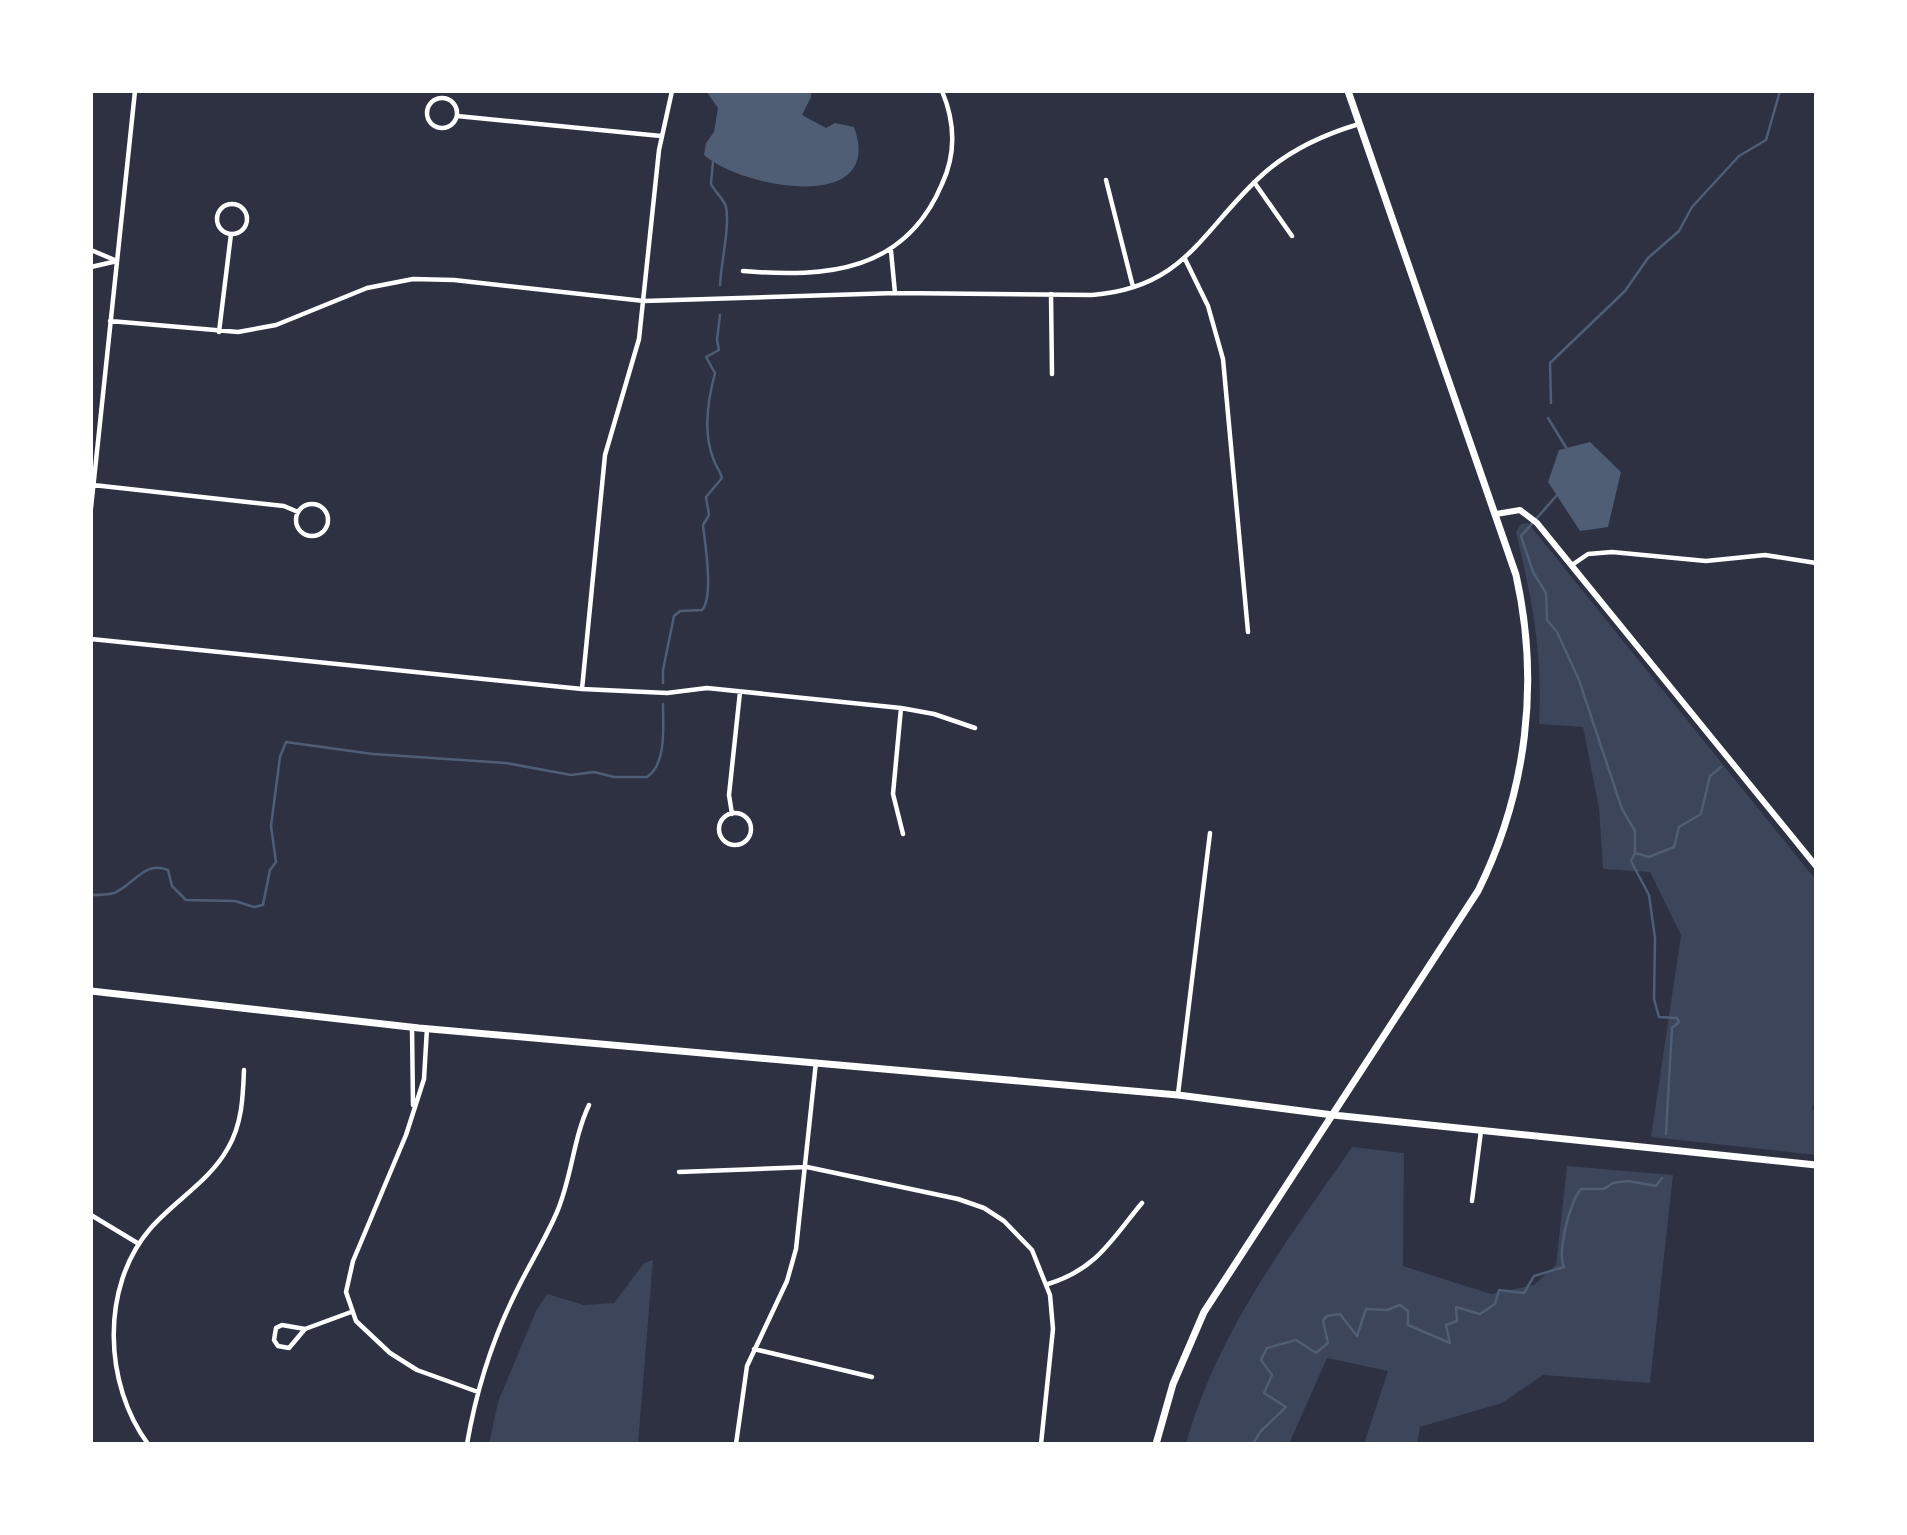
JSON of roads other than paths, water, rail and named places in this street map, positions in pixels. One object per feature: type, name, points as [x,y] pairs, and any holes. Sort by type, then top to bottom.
[{"type":"main road","points":[[1156,1444],[1173,1384],[1204,1312],[1478,891],[1490,866],[1515,791],[1527,718],[1527,641],[1516,575],[1348,91]]},
{"type":"main road","points":[[91,991],[412,1027],[1178,1095],[1333,1115],[1816,1165]]},
{"type":"street","points":[[91,508],[135,91]]},
{"type":"street","points":[[582,689],[605,455],[613,421],[635,359],[662,136],[672,91]]},
{"type":"street","points":[[743,271],[818,273],[859,264],[891,251],[914,230],[945,178],[952,152],[952,129],[942,91]]},
{"type":"street","points":[[443,98],[452,102],[457,116],[449,127],[439,128],[430,123],[428,108],[434,101],[443,98]]},
{"type":"street","points":[[457,116],[662,136]]},
{"type":"street","points":[[110,321],[219,332],[276,325],[367,288],[413,279],[454,280],[644,301],[895,293],[1092,295],[1133,287],[1161,276],[1185,259],[1254,182],[1299,148],[1360,124]]},
{"type":"street","points":[[1106,180],[1133,287]]},
{"type":"street","points":[[1254,182],[1292,236]]},
{"type":"street","points":[[232,204],[242,207],[247,221],[239,232],[231,234],[222,230],[218,217],[222,208],[232,204]]},
{"type":"street","points":[[219,332],[231,234]]},
{"type":"street","points":[[91,250],[117,261]]},
{"type":"street","points":[[891,251],[895,293]]},
{"type":"street","points":[[1185,259],[1208,306],[1223,359],[1248,632]]},
{"type":"street","points":[[91,267],[117,261]]},
{"type":"street","points":[[1051,294],[1052,374]]},
{"type":"street","points":[[93,485],[284,506],[298,512]]},
{"type":"street","points":[[311,504],[321,507],[327,515],[327,526],[320,534],[305,534],[298,527],[298,512],[311,504]]},
{"type":"street","points":[[1496,514],[1520,509],[1531,516],[1816,866]]},
{"type":"street","points":[[1572,565],[1588,554],[1612,552],[1706,561],[1765,555],[1816,563]]},
{"type":"street","points":[[91,639],[582,689],[667,693],[707,688],[901,708],[934,713],[975,728]]},
{"type":"street","points":[[732,814],[729,795],[740,692]]},
{"type":"street","points":[[901,708],[893,794],[903,834]]},
{"type":"street","points":[[732,814],[743,815],[751,827],[749,837],[737,845],[727,843],[719,830],[723,819],[732,814]]},
{"type":"street","points":[[1178,1095],[1210,834]]},
{"type":"street","points":[[412,1027],[414,1109]]},
{"type":"street","points":[[427,1028],[424,1079],[407,1135],[348,1276],[346,1292],[351,1312],[375,1341],[401,1361],[432,1377],[478,1392]]},
{"type":"street","points":[[736,1444],[742,1388],[754,1349],[793,1260],[807,1167],[816,1061]]},
{"type":"street","points":[[148,1444],[122,1398],[114,1358],[121,1287],[139,1244],[158,1220],[216,1166],[229,1146],[243,1105],[244,1070]]},
{"type":"street","points":[[467,1444],[478,1392],[504,1318],[558,1211],[579,1126],[589,1105]]},
{"type":"street","points":[[1472,1200],[1481,1130]]},
{"type":"street","points":[[678,1172],[807,1167],[958,1199],[984,1209],[1023,1238],[1038,1260],[1048,1284],[1053,1329],[1041,1444]]},
{"type":"street","points":[[1048,1284],[1086,1268],[1142,1203]]},
{"type":"street","points":[[91,1215],[139,1244]]},
{"type":"street","points":[[304,1329],[296,1343],[289,1348],[278,1346],[274,1340],[276,1328],[282,1325],[304,1329],[351,1312]]},
{"type":"street","points":[[754,1349],[872,1377]]},
{"type":"waterway","points":[[1551,403],[1550,363],[1625,291],[1648,258],[1679,231],[1692,207],[1739,156],[1766,140],[1780,91]]},
{"type":"waterway","points":[[713,161],[711,184],[725,204],[727,215],[720,285]]},
{"type":"waterway","points":[[663,683],[663,670],[674,616],[680,611],[702,610],[708,594],[703,525],[709,515],[706,497],[722,478],[708,437],[709,404],[715,373],[706,357],[719,350],[717,340],[720,315]]},
{"type":"waterway","points":[[1548,418],[1567,449]]},
{"type":"waterway","points":[[1558,494],[1521,536],[1533,572],[1546,593],[1547,620],[1557,632],[1579,680],[1622,809],[1635,831],[1635,853],[1631,861],[1649,895],[1655,938],[1654,999],[1659,1017],[1677,1018],[1679,1022],[1672,1028],[1666,1134]]},
{"type":"waterway","points":[[91,895],[114,893],[146,871],[160,868],[168,870],[172,886],[186,900],[235,901],[254,907],[263,905],[270,870],[276,862],[271,826],[280,757],[286,742],[373,754],[506,763],[571,775],[594,772],[614,777],[647,777],[658,763],[661,754],[663,704]]},
{"type":"waterway","points":[[1635,853],[1649,857],[1674,847],[1679,827],[1701,814],[1710,776],[1721,767]]},
{"type":"waterway","points":[[1253,1444],[1260,1432],[1286,1407],[1264,1393],[1272,1375],[1261,1360],[1267,1348],[1296,1340],[1316,1353],[1328,1343],[1323,1320],[1327,1316],[1340,1314],[1357,1336],[1366,1309],[1387,1310],[1400,1305],[1408,1311],[1408,1325],[1450,1343],[1446,1325],[1457,1321],[1456,1307],[1480,1314],[1495,1304],[1499,1290],[1524,1293],[1534,1276],[1564,1267],[1562,1250],[1566,1227],[1581,1189],[1604,1189],[1613,1183],[1628,1181],[1656,1186],[1662,1178]]}]
